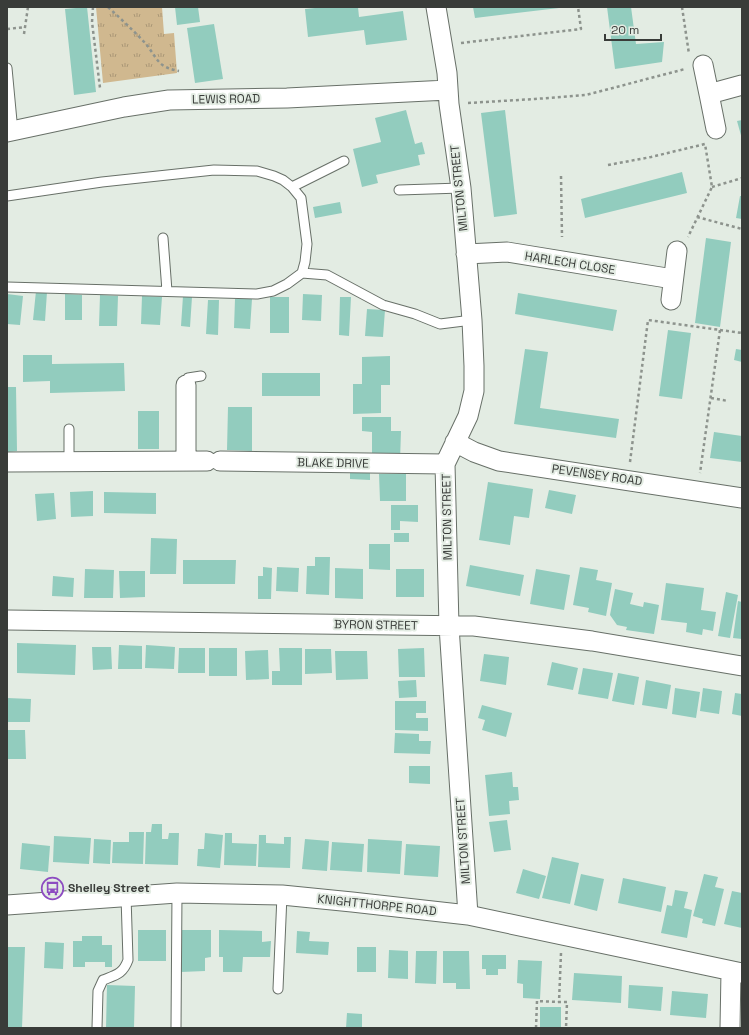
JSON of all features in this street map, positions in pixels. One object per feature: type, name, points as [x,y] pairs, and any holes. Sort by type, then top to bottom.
[{"type":"street","name":"MILTON STREET","points":[[436,7],[461,188],[472,320],[474,366],[474,390],[468,416],[445,464],[449,626],[468,915]]},
{"type":"street","points":[[697,66],[709,94],[716,130]]},
{"type":"street","points":[[709,94],[742,85]]},
{"type":"street","name":"LEWIS ROAD","points":[[10,132],[124,107],[169,100],[449,97]]},
{"type":"street","points":[[671,300],[677,251]]},
{"type":"street","name":"HARLECH CLOSE","points":[[466,254],[507,252],[673,279]]},
{"type":"street","points":[[186,461],[193,380]]},
{"type":"street","name":"PEVENSEY ROAD","points":[[455,442],[474,452],[500,461],[742,498]]},
{"type":"street","name":"BLAKE DRIVE","points":[[7,462],[214,461],[445,464]]},
{"type":"street","name":"BYRON STREET","points":[[7,620],[474,626],[592,641],[742,666]]},
{"type":"street","name":"KNIGHTTHORPE ROAD","points":[[7,905],[177,893],[282,895],[468,915],[737,972]]},
{"type":"street","points":[[730,1028],[737,972]]},
{"type":"lane","points":[[7,68],[10,132]]},
{"type":"lane","points":[[292,187],[344,161]]},
{"type":"lane","points":[[7,196],[102,182],[214,170],[257,171],[283,180],[292,187],[301,198],[307,244],[302,273],[287,284],[273,291],[256,294],[7,287]]},
{"type":"lane","points":[[399,190],[461,188]]},
{"type":"lane","points":[[163,238],[167,291]]},
{"type":"lane","points":[[302,273],[328,275],[383,305],[415,314],[440,324],[472,320]]},
{"type":"lane","points":[[69,429],[69,462]]},
{"type":"lane","points":[[176,1028],[177,893]]},
{"type":"lane","points":[[278,989],[282,895]]},
{"type":"lane","points":[[97,1028],[98,991],[103,980],[125,969],[128,960],[126,896]]},
{"type":"path","points":[[24,34],[28,7]]},
{"type":"path","points":[[93,7],[92,22],[100,88]]},
{"type":"path","points":[[108,7],[129,26],[163,66],[179,71]]},
{"type":"path","points":[[442,45],[581,29],[578,7]]},
{"type":"path","points":[[449,97],[536,99],[586,95],[697,66],[682,7]]},
{"type":"path","points":[[7,29],[26,27]]},
{"type":"path","points":[[608,165],[706,144],[712,186],[685,243],[677,251]]},
{"type":"path","points":[[561,176],[562,237]]},
{"type":"path","points":[[712,186],[742,178]]},
{"type":"path","points":[[697,218],[742,229]]},
{"type":"path","points":[[628,480],[648,320],[742,333]]},
{"type":"path","points":[[698,491],[720,330]]},
{"type":"path","points":[[711,398],[728,401]]},
{"type":"path","points":[[559,1002],[561,934]]},
{"type":"path","points":[[536,1028],[537,1001],[567,1002],[566,1028]]},
{"type":"green space","points":[[96,7],[162,7],[164,34],[174,33],[177,73],[103,83]]},
{"type":"building","points":[[87,7],[96,92],[74,95],[65,9]]},
{"type":"building","points":[[175,7],[198,7],[200,22],[177,25]]},
{"type":"building","points":[[325,7],[358,7],[359,17],[403,11],[407,40],[366,45],[364,30],[308,37],[305,9]]},
{"type":"building","points":[[473,7],[559,7],[559,8],[475,18]]},
{"type":"building","points":[[607,7],[631,7],[636,44],[664,42],[662,62],[615,69]]},
{"type":"building","points":[[214,24],[223,79],[195,83],[187,28]]},
{"type":"building","points":[[406,110],[415,144],[422,142],[425,154],[418,155],[420,165],[376,175],[378,183],[362,187],[353,149],[381,142],[375,118]]},
{"type":"building","points":[[505,110],[517,214],[494,217],[481,113]]},
{"type":"building","points":[[742,120],[742,139],[737,121]]},
{"type":"building","points":[[682,172],[687,193],[585,218],[581,199]]},
{"type":"building","points":[[740,196],[742,196],[742,219],[736,218]]},
{"type":"building","points":[[340,202],[342,213],[315,218],[313,207]]},
{"type":"building","points":[[706,238],[731,242],[720,327],[695,323]]},
{"type":"building","points":[[36,291],[47,292],[45,321],[33,320]]},
{"type":"building","points":[[518,293],[617,310],[613,331],[515,314]]},
{"type":"building","points":[[7,294],[23,296],[20,325],[7,324]]},
{"type":"building","points":[[65,294],[82,295],[82,320],[65,320]]},
{"type":"building","points":[[303,294],[322,295],[321,321],[302,320]]},
{"type":"building","points":[[100,295],[118,296],[117,326],[99,326]]},
{"type":"building","points":[[142,296],[162,297],[160,325],[141,324]]},
{"type":"building","points":[[183,296],[192,297],[190,327],[181,326]]},
{"type":"building","points":[[270,297],[289,297],[289,333],[270,333]]},
{"type":"building","points":[[340,297],[351,297],[349,336],[339,335]]},
{"type":"building","points":[[235,299],[252,299],[250,329],[234,328]]},
{"type":"building","points":[[208,300],[219,300],[218,335],[206,334]]},
{"type":"building","points":[[367,309],[385,310],[383,337],[365,336]]},
{"type":"building","points":[[668,330],[691,333],[682,399],[659,396]]},
{"type":"building","points":[[525,349],[548,352],[540,408],[619,419],[616,438],[514,424]]},
{"type":"building","points":[[736,349],[742,350],[742,362],[734,360]]},
{"type":"building","points":[[23,355],[52,355],[52,364],[124,363],[125,391],[50,393],[50,381],[23,382]]},
{"type":"building","points":[[390,356],[390,385],[381,385],[381,413],[353,414],[353,384],[362,384],[362,357]]},
{"type":"building","points":[[262,373],[320,373],[320,396],[262,396]]},
{"type":"building","points":[[7,387],[16,387],[17,451],[7,452]]},
{"type":"building","points":[[228,407],[252,407],[252,451],[227,450]]},
{"type":"building","points":[[138,411],[159,411],[159,449],[138,449]]},
{"type":"building","points":[[362,417],[391,417],[391,431],[401,431],[400,461],[372,460],[372,432],[362,431]]},
{"type":"building","points":[[714,432],[742,436],[742,462],[710,458]]},
{"type":"building","points":[[350,465],[370,471],[370,480],[350,479]]},
{"type":"building","points":[[379,474],[406,474],[406,501],[380,501]]},
{"type":"building","points":[[488,482],[533,489],[529,518],[514,516],[510,545],[479,540]]},
{"type":"building","points":[[549,490],[576,495],[572,514],[545,508]]},
{"type":"building","points":[[93,491],[93,516],[71,517],[70,492]]},
{"type":"building","points":[[104,492],[156,493],[156,514],[104,513]]},
{"type":"building","points":[[54,493],[56,519],[37,521],[35,494]]},
{"type":"building","points":[[391,505],[418,505],[418,522],[400,521],[400,530],[391,530]]},
{"type":"building","points":[[394,533],[409,533],[409,542],[394,542]]},
{"type":"building","points":[[151,538],[177,539],[176,574],[150,574]]},
{"type":"building","points":[[369,544],[390,544],[390,570],[369,569]]},
{"type":"building","points":[[315,557],[330,557],[329,595],[306,594],[307,566],[315,566]]},
{"type":"building","points":[[183,560],[236,560],[235,584],[183,584]]},
{"type":"building","points":[[470,565],[524,575],[520,596],[466,586]]},
{"type":"building","points":[[263,567],[272,568],[271,599],[258,599],[258,576],[263,576]]},
{"type":"building","points":[[277,567],[299,568],[298,592],[276,591]]},
{"type":"building","points":[[580,567],[598,570],[596,580],[612,583],[606,616],[588,612],[589,608],[573,605]]},
{"type":"building","points":[[335,568],[363,569],[363,599],[335,598]]},
{"type":"building","points":[[85,569],[114,570],[113,598],[84,598]]},
{"type":"building","points":[[396,569],[424,569],[424,597],[396,597]]},
{"type":"building","points":[[536,569],[570,575],[564,610],[530,604]]},
{"type":"building","points":[[119,571],[145,571],[145,597],[120,598]]},
{"type":"building","points":[[53,576],[74,578],[73,597],[52,596]]},
{"type":"building","points":[[666,583],[704,588],[701,610],[716,612],[713,631],[703,629],[702,635],[686,632],[687,623],[661,620]]},
{"type":"building","points":[[615,589],[633,593],[630,604],[643,607],[644,602],[659,605],[654,634],[626,630],[627,627],[617,625],[610,615]]},
{"type":"building","points":[[726,592],[738,595],[730,638],[718,636]]},
{"type":"building","points":[[738,601],[742,602],[742,639],[733,638]]},
{"type":"building","points":[[17,643],[76,645],[75,675],[17,673]]},
{"type":"building","points":[[119,645],[142,646],[142,669],[118,669]]},
{"type":"building","points":[[146,645],[175,647],[174,669],[145,668]]},
{"type":"building","points":[[92,647],[111,647],[112,669],[93,670]]},
{"type":"building","points":[[179,648],[205,648],[205,673],[178,673]]},
{"type":"building","points":[[209,648],[237,648],[237,676],[209,676]]},
{"type":"building","points":[[279,648],[302,648],[302,685],[272,685],[272,671],[280,671]]},
{"type":"building","points":[[424,648],[425,677],[399,677],[398,649]]},
{"type":"building","points":[[305,649],[331,649],[332,673],[305,674]]},
{"type":"building","points":[[268,650],[269,679],[246,680],[245,651]]},
{"type":"building","points":[[335,651],[367,651],[368,679],[336,680]]},
{"type":"building","points":[[484,654],[509,657],[506,685],[480,681]]},
{"type":"building","points":[[552,662],[578,668],[573,690],[547,685]]},
{"type":"building","points":[[583,668],[613,673],[608,699],[578,694]]},
{"type":"building","points":[[618,673],[639,677],[634,705],[612,701]]},
{"type":"building","points":[[416,680],[417,697],[399,698],[398,681]]},
{"type":"building","points":[[646,680],[671,685],[667,709],[642,705]]},
{"type":"building","points":[[675,688],[700,692],[696,718],[672,714]]},
{"type":"building","points":[[703,688],[722,691],[719,714],[700,711]]},
{"type":"building","points":[[735,693],[742,694],[742,716],[732,714]]},
{"type":"building","points":[[7,698],[31,699],[30,722],[7,722]]},
{"type":"building","points":[[395,701],[426,701],[426,713],[416,713],[416,718],[428,718],[428,731],[395,730]]},
{"type":"building","points":[[482,705],[512,713],[506,737],[482,730],[485,720],[478,718]]},
{"type":"building","points":[[7,730],[25,730],[26,759],[7,759]]},
{"type":"building","points":[[395,733],[419,734],[419,741],[431,741],[430,754],[394,753]]},
{"type":"building","points":[[409,766],[430,766],[430,784],[409,783]]},
{"type":"building","points":[[512,772],[513,787],[518,787],[519,800],[509,801],[510,814],[489,816],[485,775]]},
{"type":"building","points":[[507,820],[511,850],[494,852],[489,822]]},
{"type":"building","points":[[152,824],[162,824],[162,839],[168,839],[169,833],[179,833],[178,865],[145,864],[146,832],[151,832]]},
{"type":"building","points":[[129,832],[144,832],[143,864],[112,863],[113,842],[129,842]]},
{"type":"building","points":[[205,833],[223,835],[220,868],[197,866],[198,849],[204,849]]},
{"type":"building","points":[[225,833],[232,833],[232,843],[257,844],[256,866],[224,865]]},
{"type":"building","points":[[259,835],[266,835],[266,843],[284,844],[284,837],[291,837],[290,868],[258,867]]},
{"type":"building","points":[[54,836],[91,838],[89,864],[53,862]]},
{"type":"building","points":[[94,839],[111,840],[110,864],[93,863]]},
{"type":"building","points":[[305,839],[329,841],[327,871],[302,869]]},
{"type":"building","points":[[368,839],[402,841],[400,874],[367,872]]},
{"type":"building","points":[[332,842],[364,844],[362,872],[330,870]]},
{"type":"building","points":[[22,843],[50,846],[48,872],[20,869]]},
{"type":"building","points":[[406,844],[440,846],[438,877],[404,875]]},
{"type":"building","points":[[552,857],[579,863],[570,904],[542,898]]},
{"type":"building","points":[[523,869],[546,876],[539,899],[516,893]]},
{"type":"building","points":[[581,874],[604,879],[597,911],[574,905]]},
{"type":"building","points":[[704,874],[718,877],[715,887],[724,889],[715,926],[702,923],[703,919],[693,916]]},
{"type":"building","points":[[623,878],[666,887],[661,912],[618,903]]},
{"type":"building","points":[[675,890],[688,892],[684,908],[692,910],[687,938],[661,933],[667,905],[672,906]]},
{"type":"building","points":[[732,891],[742,893],[742,928],[724,924]]},
{"type":"building","points":[[138,930],[166,930],[166,961],[138,961]]},
{"type":"building","points":[[181,930],[211,930],[211,957],[205,958],[205,971],[181,972]]},
{"type":"building","points":[[219,930],[262,931],[262,942],[271,941],[270,957],[243,957],[242,972],[223,972],[223,957],[219,957]]},
{"type":"building","points":[[297,931],[310,932],[309,941],[329,942],[328,955],[296,953]]},
{"type":"building","points":[[82,936],[102,936],[102,945],[112,945],[112,967],[105,967],[105,962],[85,962],[85,967],[73,967],[73,941],[82,941]]},
{"type":"building","points":[[45,942],[64,943],[63,969],[44,968]]},
{"type":"building","points":[[8,947],[25,947],[22,1028],[7,1028]]},
{"type":"building","points":[[357,947],[376,947],[376,972],[357,972]]},
{"type":"building","points":[[389,950],[408,951],[408,979],[388,978]]},
{"type":"building","points":[[416,951],[437,951],[436,984],[415,983]]},
{"type":"building","points":[[443,951],[469,951],[470,989],[456,989],[456,983],[443,983]]},
{"type":"building","points":[[482,955],[506,955],[506,969],[498,969],[498,975],[486,975],[486,969],[482,969]]},
{"type":"building","points":[[518,960],[542,961],[540,999],[523,998],[523,984],[517,983]]},
{"type":"building","points":[[574,973],[622,976],[621,1003],[572,1000]]},
{"type":"building","points":[[107,985],[135,986],[134,1028],[106,1028]]},
{"type":"building","points":[[629,985],[663,987],[661,1011],[628,1008]]},
{"type":"building","points":[[672,991],[708,994],[706,1018],[670,1015]]},
{"type":"building","points":[[540,1007],[561,1007],[561,1028],[540,1028]]},
{"type":"building","points":[[347,1013],[362,1014],[362,1028],[346,1028]]},
{"type":"place","name":"Shelley Street","points":[[52,888]]}]
